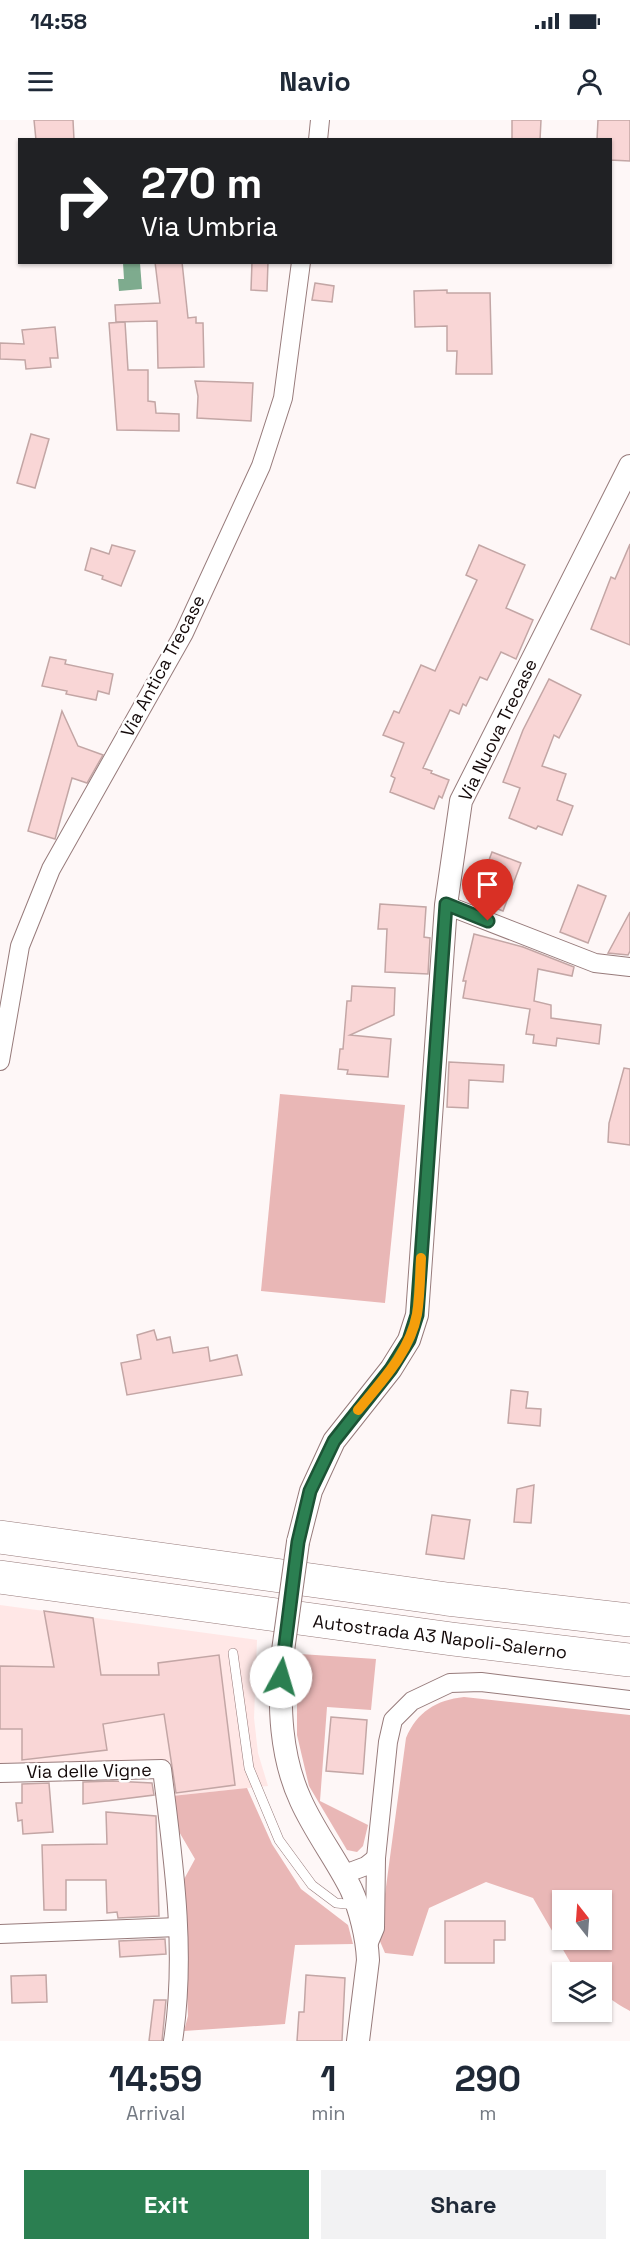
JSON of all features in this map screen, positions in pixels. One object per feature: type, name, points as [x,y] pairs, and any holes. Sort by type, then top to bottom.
[{"type":"highway","points":[[0,1538],[424,1596],[630,1620]]},
{"type":"highway","name":"Autostrada A3 Napoli-Salerno","points":[[0,1577],[440,1638],[630,1660]]},
{"type":"street","points":[[318,138],[320,120]]},
{"type":"street","name":"Via Antica Trecase","points":[[0,1061],[20,946],[51,869],[184,633],[261,466],[283,398],[301,264]]},
{"type":"street","name":"Via Nuova Trecase","points":[[358,2041],[368,1960],[367,1947],[349,1889],[300,1800],[288,1764],[279,1696],[298,1542],[310,1491],[334,1441],[391,1369],[409,1340],[417,1315],[446,904],[461,801],[630,466]]},
{"type":"street","points":[[446,904],[595,963],[630,968]]},
{"type":"street","points":[[367,1947],[375,1928],[376,1858],[388,1742],[393,1720],[412,1701],[450,1683],[481,1682],[630,1700]]},
{"type":"street","name":"Via delle Vigne","points":[[0,1773],[162,1769],[174,1859],[178,1927],[177,2008],[174,2041]]},
{"type":"street","points":[[349,1889],[366,1866],[376,1858]]},
{"type":"street","points":[[349,1889],[361,1888],[376,1877]]},
{"type":"street","points":[[0,1934],[178,1927]]},
{"type":"lane","points":[[233,1653],[249,1768],[279,1840],[312,1886],[336,1902],[349,1889]]},
{"type":"shaded area","points":[[123,264],[140,264],[142,289],[119,291],[118,279],[124,279]]},
{"type":"shaded area","points":[[280,1094],[405,1105],[385,1303],[261,1291]]},
{"type":"shaded area","points":[[0,1605],[257,1640],[254,1718],[258,1753],[268,1786],[172,1796],[170,1761],[0,1763]]},
{"type":"shaded area","points":[[300,1654],[376,1659],[371,1710],[327,1707],[320,1801],[368,1825],[363,1846],[357,1852],[347,1850],[309,1786],[297,1735]]},
{"type":"shaded area","points":[[464,1697],[630,1715],[630,2011],[612,1999],[612,1962],[570,1962],[563,1950],[612,1950],[612,1890],[552,1890],[552,1931],[533,1898],[486,1882],[429,1908],[413,1956],[385,1953],[379,1939],[406,1738],[422,1714],[436,1704]]},
{"type":"shaded area","points":[[247,1788],[272,1844],[301,1889],[348,1925],[353,1944],[295,1945],[285,2024],[184,2031],[188,2016],[182,1883],[195,1859],[178,1830],[172,1796]]},
{"type":"building","points":[[34,120],[73,120],[74,138],[36,138]]},
{"type":"building","points":[[512,120],[541,120],[540,138],[512,138]]},
{"type":"building","points":[[598,120],[630,120],[630,161],[612,160],[612,138],[597,138]]},
{"type":"building","points":[[155,264],[182,264],[188,318],[196,317],[196,323],[203,323],[204,367],[158,368],[157,321],[116,322],[115,305],[160,303]]},
{"type":"building","points":[[252,264],[268,264],[267,291],[251,290]]},
{"type":"building","points":[[315,283],[334,286],[332,302],[312,300]]},
{"type":"building","points":[[447,290],[447,293],[490,293],[492,374],[456,374],[457,351],[447,351],[447,326],[415,327],[414,291]]},
{"type":"building","points":[[125,322],[128,370],[148,370],[148,401],[155,402],[156,413],[179,414],[179,431],[117,430],[109,323]]},
{"type":"building","points":[[55,327],[58,358],[50,358],[51,367],[26,369],[25,360],[0,359],[0,343],[24,344],[22,330]]},
{"type":"building","points":[[195,381],[253,383],[251,421],[197,418],[198,396]]},
{"type":"building","points":[[31,434],[49,439],[35,488],[17,483]]},
{"type":"building","points":[[630,544],[630,645],[591,629],[611,577],[615,579]]},
{"type":"building","points":[[112,545],[135,551],[121,586],[102,579],[103,576],[85,570],[91,548],[109,554]]},
{"type":"building","points":[[479,545],[525,565],[506,608],[533,620],[516,659],[501,652],[487,680],[480,677],[466,706],[463,704],[459,714],[450,710],[423,768],[449,780],[442,798],[439,796],[434,809],[390,792],[395,778],[391,776],[404,743],[383,735],[394,711],[399,713],[421,665],[435,671],[477,580],[466,575]]},
{"type":"building","points":[[50,657],[66,660],[65,664],[113,674],[109,694],[98,691],[96,700],[42,686]]},
{"type":"building","points":[[549,679],[581,695],[559,738],[554,735],[542,766],[566,774],[557,800],[573,806],[562,835],[538,826],[536,829],[509,818],[520,788],[503,782],[523,730]]},
{"type":"building","points":[[62,711],[78,746],[103,755],[87,783],[72,778],[55,839],[28,831]]},
{"type":"building","points":[[492,852],[521,863],[503,911],[474,900]]},
{"type":"building","points":[[578,885],[606,896],[588,943],[560,932]]},
{"type":"building","points":[[380,904],[426,907],[424,937],[430,938],[428,974],[385,972],[387,929],[378,929]]},
{"type":"building","points":[[630,912],[630,951],[628,955],[608,953]]},
{"type":"building","points":[[474,934],[523,947],[574,967],[572,976],[538,969],[534,1001],[551,1005],[551,1018],[601,1025],[599,1044],[557,1038],[556,1046],[533,1043],[534,1035],[526,1034],[530,1009],[463,998],[466,981],[463,981]]},
{"type":"building","points":[[352,986],[395,988],[394,1015],[350,1035],[391,1039],[388,1077],[347,1074],[348,1070],[338,1069],[340,1049],[343,1049],[347,1001],[351,1001]]},
{"type":"building","points":[[449,1062],[504,1065],[503,1082],[469,1080],[468,1108],[447,1107]]},
{"type":"building","points":[[624,1068],[630,1069],[630,1145],[608,1142],[609,1123]]},
{"type":"building","points":[[154,1330],[157,1340],[170,1337],[173,1353],[208,1347],[210,1361],[237,1355],[242,1375],[127,1395],[121,1363],[141,1359],[137,1335]]},
{"type":"building","points":[[511,1390],[528,1392],[526,1408],[541,1409],[540,1426],[508,1423]]},
{"type":"building","points":[[534,1485],[531,1523],[514,1522],[517,1489]]},
{"type":"building","points":[[432,1515],[470,1520],[464,1559],[426,1554]]},
{"type":"building","points":[[44,1611],[93,1618],[101,1675],[159,1675],[158,1663],[219,1655],[235,1785],[176,1793],[164,1714],[103,1724],[107,1750],[22,1760],[22,1729],[0,1729],[0,1666],[54,1667]]},
{"type":"building","points":[[331,1717],[367,1720],[363,1774],[326,1771]]},
{"type":"building","points":[[83,1782],[152,1783],[154,1795],[83,1804]]},
{"type":"building","points":[[49,1783],[53,1832],[23,1834],[22,1820],[18,1821],[16,1803],[22,1803],[22,1784]]},
{"type":"building","points":[[106,1812],[156,1816],[159,1916],[118,1918],[117,1912],[107,1913],[106,1880],[66,1880],[66,1910],[44,1910],[42,1845],[107,1844]]},
{"type":"building","points":[[445,1921],[505,1921],[505,1940],[494,1940],[494,1963],[445,1963]]},
{"type":"building","points":[[165,1939],[166,1954],[120,1957],[119,1941]]},
{"type":"building","points":[[46,1975],[47,2002],[12,2003],[11,1976]]},
{"type":"building","points":[[306,1975],[345,1978],[342,2041],[297,2041],[299,2012],[304,2012]]},
{"type":"building","points":[[154,2000],[166,2000],[162,2041],[149,2041]]},
{"type":"slow traffic","points":[[358,1410],[391,1369],[409,1340],[417,1315],[421,1258]]},
{"type":"route","points":[[281,1677],[298,1542],[310,1491],[334,1441],[391,1369],[409,1340],[417,1315],[446,904],[488,921]]}]
